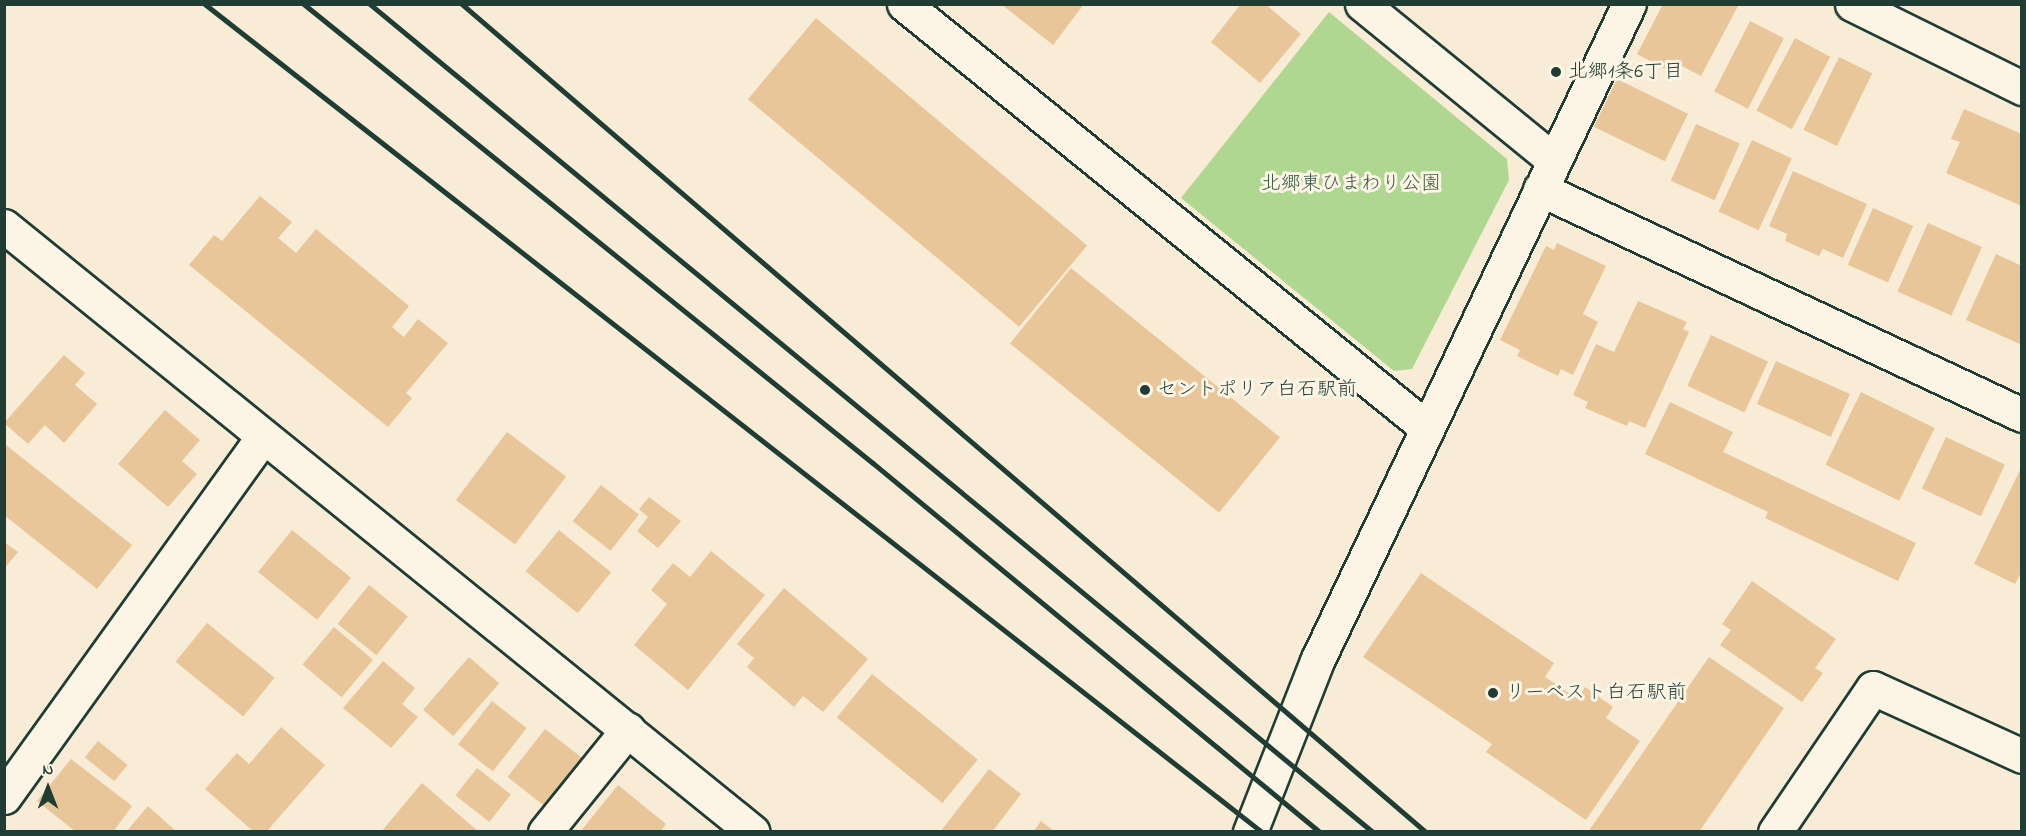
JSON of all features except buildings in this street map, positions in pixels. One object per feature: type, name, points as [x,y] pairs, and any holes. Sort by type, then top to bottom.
[{"type":"street","points":[[904,4],[1427,428]]},
{"type":"street","points":[[1362,4],[1546,174],[2022,415]]},
{"type":"street","points":[[1250,831],[1317,661],[1546,174],[1629,4]]},
{"type":"street","points":[[1852,4],[2022,88]]},
{"type":"street","points":[[4,226],[753,831]]},
{"type":"street","points":[[4,797],[263,436]]},
{"type":"street","points":[[1775,831],[1873,688],[2022,756]]},
{"type":"street","points":[[545,831],[628,729]]},
{"type":"green space","name":"北郷東ひまわり公園","points":[[1329,12],[1507,159],[1509,180],[1412,369],[1394,371],[1181,198]]},
{"type":"railway","points":[[205,4],[1262,832]]},
{"type":"railway","points":[[304,4],[873,463],[1320,832]]},
{"type":"railway","points":[[370,4],[1373,832]]},
{"type":"railway","points":[[462,4],[1426,832]]},
{"type":"place","name":"北郷1条6丁目","points":[[1556,72]]},
{"type":"place","name":"セントポリア白石駅前","points":[[1145,390]]},
{"type":"place","name":"リーベスト白石駅前","points":[[1493,693]]}]
